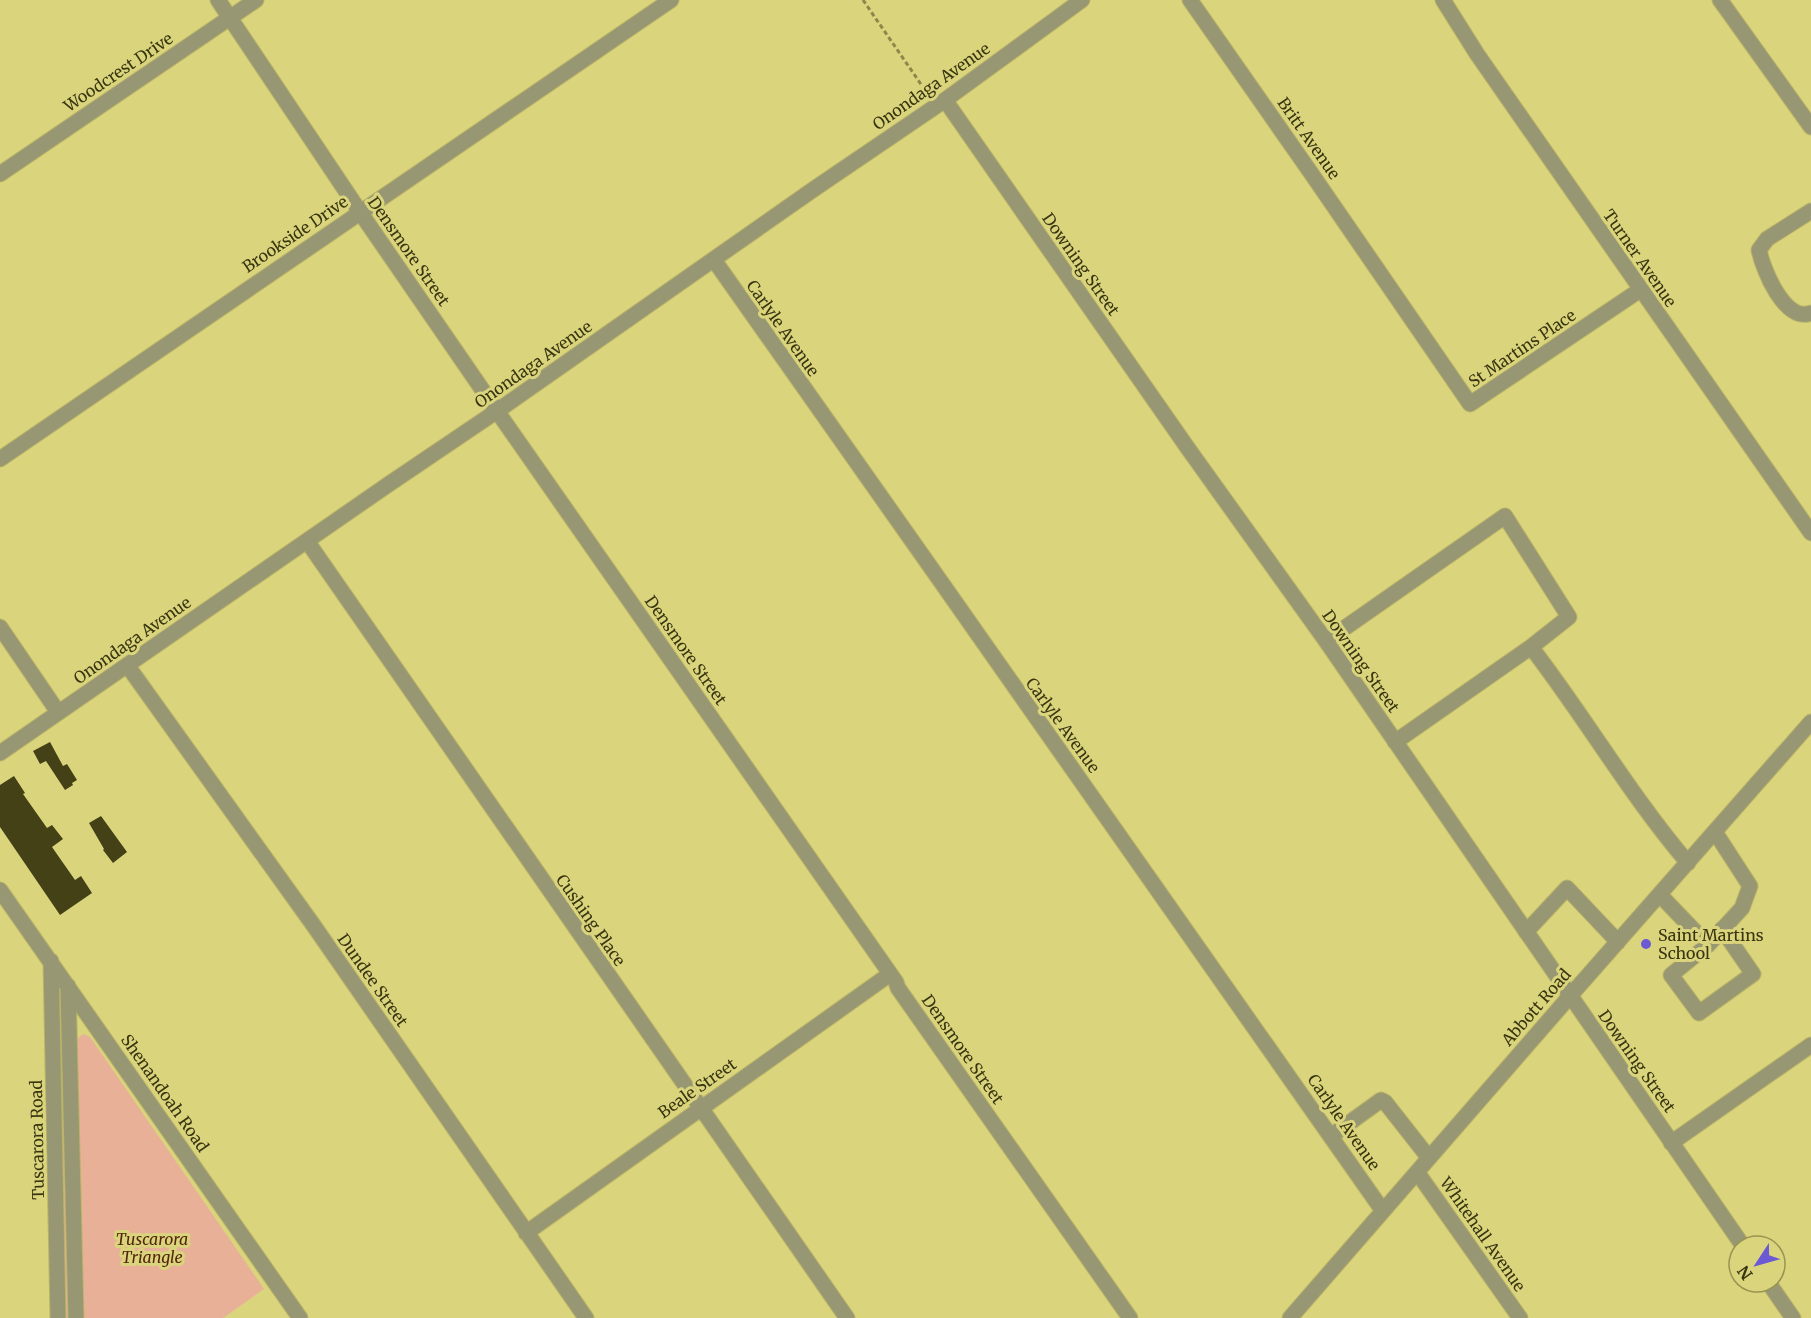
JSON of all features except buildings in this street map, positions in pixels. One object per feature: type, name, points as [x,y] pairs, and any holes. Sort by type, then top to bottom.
[{"type":"street","name":"Densmore Street","points":[[218,0],[497,411],[1130,1318]]},
{"type":"street","name":"Woodcrest Drive","points":[[0,174],[256,0]]},
{"type":"street","name":"Brookside Drive","points":[[0,459],[671,0]]},
{"type":"street","name":"Onondaga Avenue","points":[[0,753],[945,100],[1082,0]]},
{"type":"street","name":"Britt Avenue","points":[[1190,0],[1397,298]]},
{"type":"street","name":"Turner Avenue","points":[[1443,0],[1477,54],[1811,533]]},
{"type":"street","points":[[1720,0],[1811,127]]},
{"type":"street","name":"Downing Street","points":[[945,100],[1187,447],[1326,641],[1735,1234]]},
{"type":"street","points":[[1811,211],[1767,239],[1759,250],[1762,266],[1776,293],[1794,312],[1806,315],[1811,313]]},
{"type":"street","name":"Carlyle Avenue","points":[[714,260],[1383,1211]]},
{"type":"street","name":"St Martins Place","points":[[1397,298],[1470,404],[1641,290]]},
{"type":"street","points":[[1326,641],[1505,516],[1569,617],[1531,647],[1395,742]]},
{"type":"street","name":"Cushing Place","points":[[307,542],[847,1318]]},
{"type":"street","points":[[0,627],[58,712]]},
{"type":"street","points":[[1531,647],[1659,828],[1688,863]]},
{"type":"street","name":"Dundee Street","points":[[127,664],[314,926],[586,1318]]},
{"type":"street","name":"Abbott Road","points":[[1290,1318],[1811,723]]},
{"type":"street","points":[[1715,832],[1750,886],[1742,908],[1722,929],[1708,945],[1671,975],[1699,1013],[1753,974],[1722,929]]},
{"type":"street","points":[[1526,932],[1568,888],[1618,942]]},
{"type":"street","name":"Shenandoah Road","points":[[0,890],[300,1318]]},
{"type":"street","points":[[1660,895],[1708,945]]},
{"type":"street","name":"Tuscarora Road","points":[[51,961],[58,1318]]},
{"type":"street","name":"Beale Street","points":[[526,1233],[890,974]]},
{"type":"street","points":[[68,986],[76,1318]]},
{"type":"street","points":[[1671,1143],[1811,1045]]},
{"type":"street","points":[[1331,1136],[1381,1100],[1385,1102],[1429,1158]]},
{"type":"street","name":"Whitehall Avenue","points":[[1417,1172],[1520,1318]]},
{"type":"street","points":[[1776,1294],[1793,1318]]},
{"type":"path","points":[[863,0],[930,97],[945,100]]},
{"type":"green space","name":"Tuscarora Triangle","points":[[83,1034],[90,1037],[264,1289],[223,1318],[84,1318],[77,1041]]},
{"type":"green space","points":[[60,1100],[66,1100],[71,1318],[65,1318]]},
{"type":"place","name":"Saint Martins School","points":[[1646,944]]}]
